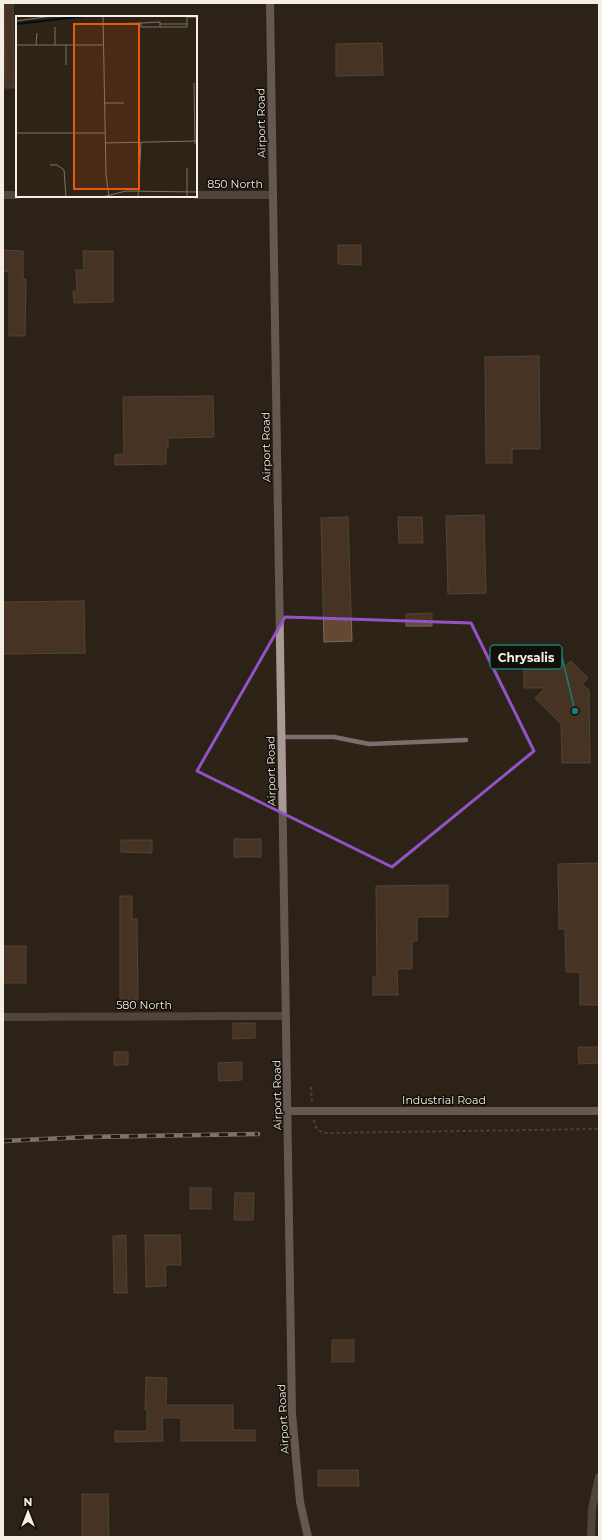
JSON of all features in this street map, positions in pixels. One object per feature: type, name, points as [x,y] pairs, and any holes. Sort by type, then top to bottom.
[{"type":"street","name":"Airport Road","points":[[270,3],[292,1413],[300,1502],[308,1537]]},
{"type":"street","points":[[3,195],[16,195]]},
{"type":"street","name":"850 North","points":[[197,195],[273,195]]},
{"type":"street","name":"580 North","points":[[3,1017],[286,1016]]},
{"type":"street","name":"Industrial Road","points":[[288,1111],[599,1111]]},
{"type":"street","points":[[591,1537],[592,1509],[599,1477]]},
{"type":"lane","points":[[282,737],[334,737],[369,744],[466,740]]},
{"type":"path","points":[[311,1087],[315,1127],[319,1131],[326,1133],[599,1129]]},
{"type":"highlighted area","points":[[285,617],[471,623],[534,751],[392,867],[197,771]]},
{"type":"building","points":[[4,3],[13,3],[14,88],[5,88]]},
{"type":"building","points":[[382,43],[383,75],[336,76],[336,44]]},
{"type":"building","points":[[338,245],[361,245],[361,265],[338,264]]},
{"type":"building","points":[[3,250],[23,251],[23,279],[26,279],[25,336],[9,336],[9,272],[3,271]]},
{"type":"building","points":[[83,251],[113,251],[113,302],[74,303],[73,291],[77,291],[76,270],[84,270]]},
{"type":"building","points":[[539,356],[540,449],[512,449],[512,463],[486,463],[485,357]]},
{"type":"building","points":[[213,396],[214,437],[168,438],[168,448],[166,448],[166,464],[115,465],[115,455],[124,454],[123,397]]},
{"type":"building","points":[[484,515],[486,593],[448,594],[446,516]]},
{"type":"building","points":[[348,517],[352,641],[324,642],[321,518]]},
{"type":"building","points":[[398,517],[422,517],[423,543],[399,543]]},
{"type":"building","points":[[84,601],[85,653],[3,654],[3,602]]},
{"type":"building","points":[[432,613],[432,626],[406,626],[406,614]]},
{"type":"building","points":[[571,661],[588,678],[582,684],[589,690],[590,763],[562,763],[561,724],[535,698],[545,688],[524,688],[524,663],[560,662],[564,667]]},
{"type":"building","points":[[234,839],[261,839],[261,857],[234,857]]},
{"type":"building","points":[[121,840],[152,840],[152,853],[121,852]]},
{"type":"building","points":[[599,863],[599,1005],[580,1005],[580,972],[566,972],[565,929],[559,929],[558,864]]},
{"type":"building","points":[[448,885],[448,917],[417,917],[417,941],[412,941],[412,969],[397,969],[398,995],[373,995],[373,977],[377,977],[376,886]]},
{"type":"building","points":[[120,896],[132,896],[132,919],[137,919],[138,1000],[120,1000]]},
{"type":"building","points":[[3,946],[26,946],[26,983],[3,983]]},
{"type":"building","points":[[233,1023],[255,1023],[255,1038],[233,1039]]},
{"type":"building","points":[[578,1047],[599,1047],[599,1063],[579,1064]]},
{"type":"building","points":[[114,1052],[128,1052],[128,1065],[114,1065]]},
{"type":"building","points":[[242,1062],[242,1080],[219,1081],[218,1063]]},
{"type":"building","points":[[190,1188],[211,1188],[211,1209],[190,1209]]},
{"type":"building","points":[[235,1193],[254,1193],[253,1220],[234,1220]]},
{"type":"building","points":[[126,1235],[127,1293],[114,1293],[113,1236]]},
{"type":"building","points":[[145,1235],[180,1235],[181,1265],[165,1265],[166,1286],[146,1287]]},
{"type":"building","points":[[332,1340],[354,1340],[354,1362],[332,1362]]},
{"type":"building","points":[[146,1377],[167,1378],[166,1405],[233,1405],[233,1430],[255,1430],[255,1441],[181,1441],[181,1418],[162,1418],[163,1441],[115,1442],[115,1431],[147,1431],[147,1410],[145,1410]]},
{"type":"building","points":[[318,1470],[358,1470],[359,1486],[318,1486]]},
{"type":"building","points":[[82,1494],[108,1494],[109,1537],[82,1537]]},
{"type":"railway","points":[[3,1141],[87,1137],[258,1134]]},
{"type":"place","name":"Chrysalis","points":[[575,711]]}]
